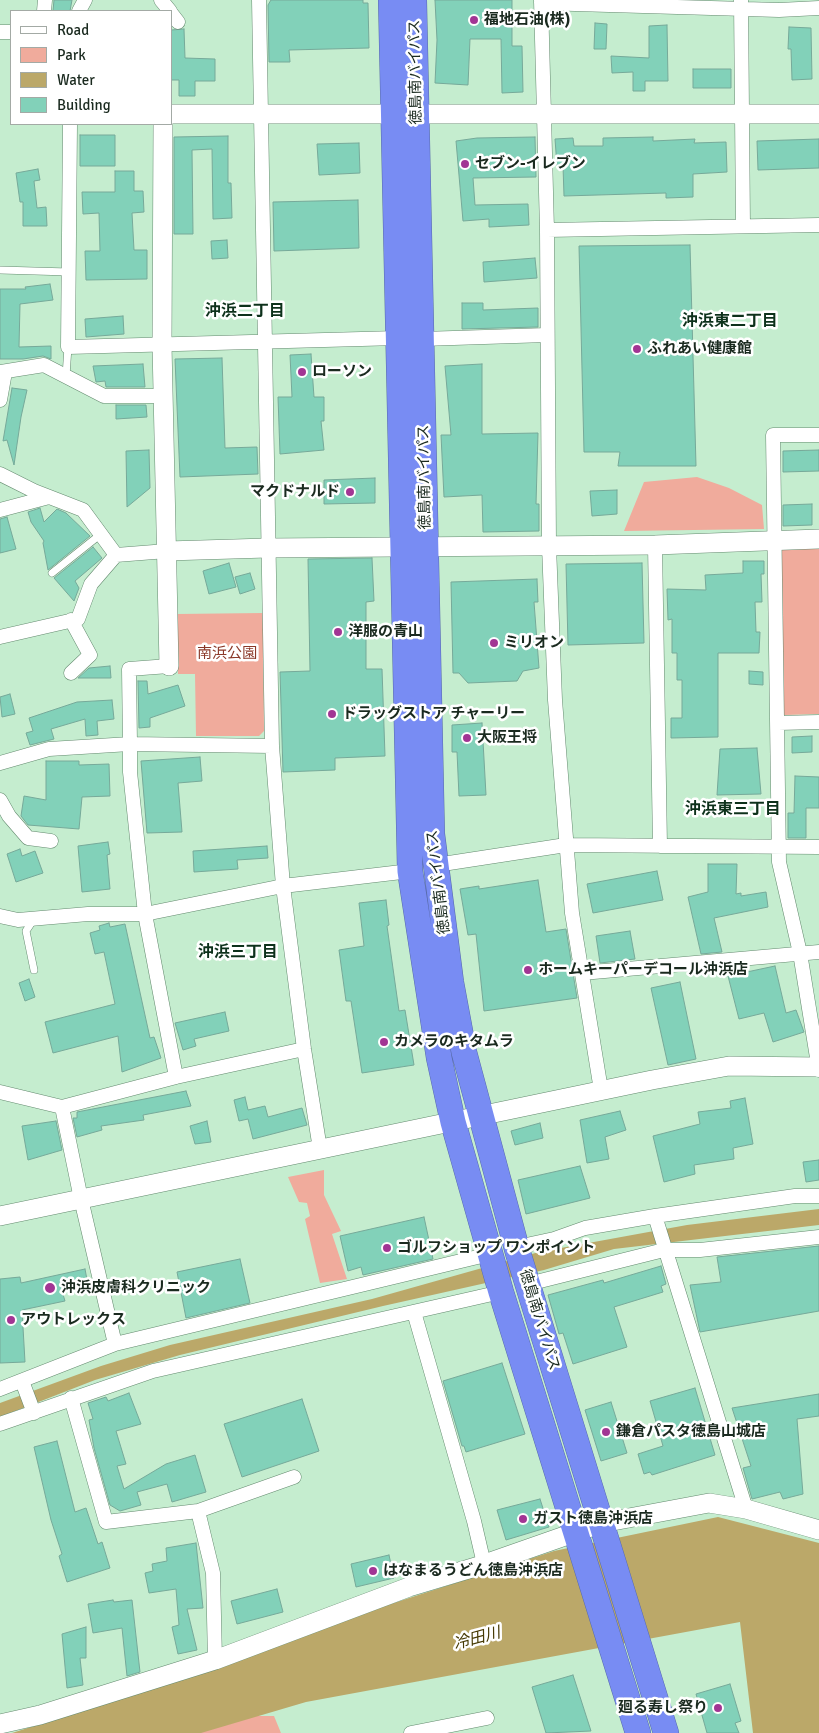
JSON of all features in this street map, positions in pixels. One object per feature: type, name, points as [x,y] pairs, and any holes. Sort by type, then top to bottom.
[{"type":"highway","name":"徳島南バイパス","points":[[391,0],[405,114],[410,339],[414,547],[410,871],[439,1058],[453,1122],[495,1272],[638,1733]]},
{"type":"highway","name":"徳島南バイパス","points":[[405,114],[414,0]]},
{"type":"highway","name":"徳島南バイパス","points":[[414,547],[432,834],[451,982],[464,1052],[517,1250],[666,1733]]},
{"type":"street","points":[[161,0],[169,10]]},
{"type":"street","points":[[259,0],[266,342],[267,548],[272,746],[283,886],[304,1049],[320,1149]]},
{"type":"street","points":[[601,1090],[572,913],[555,700],[549,546],[547,230],[542,114],[541,1],[741,4],[819,8]]},
{"type":"street","points":[[741,4],[740,114],[743,226]]},
{"type":"street","points":[[172,114],[819,114]]},
{"type":"street","points":[[70,125],[68,347],[548,335]]},
{"type":"street","points":[[163,125],[162,345],[169,666],[129,669],[130,772],[145,914],[176,1077]]},
{"type":"street","points":[[547,230],[819,225]]},
{"type":"street","points":[[0,400],[3,372],[44,365],[104,396],[163,396]]},
{"type":"street","points":[[0,1216],[601,1090],[729,1066],[819,1068],[800,952],[779,862],[773,435],[819,435]]},
{"type":"street","points":[[0,474],[49,497],[83,510],[116,555]]},
{"type":"street","points":[[0,510],[49,497]]},
{"type":"street","points":[[0,637],[78,619],[91,584],[116,555],[167,551],[267,548],[655,546],[774,539],[819,539]]},
{"type":"street","points":[[655,546],[660,846]]},
{"type":"street","points":[[70,620],[90,655],[71,673]]},
{"type":"street","points":[[778,723],[819,722]]},
{"type":"street","points":[[0,764],[49,749],[130,744],[272,746]]},
{"type":"street","points":[[0,800],[9,816],[28,838],[51,842]]},
{"type":"street","points":[[436,865],[566,845],[819,847]]},
{"type":"street","points":[[0,916],[18,920],[88,914],[145,914],[283,886],[410,871]]},
{"type":"street","points":[[582,973],[800,952],[819,952]]},
{"type":"street","points":[[0,1092],[62,1107],[176,1077],[304,1049]]},
{"type":"street","points":[[62,1107],[81,1199],[115,1344]]},
{"type":"street","points":[[517,1250],[585,1228],[795,1196],[819,1196]]},
{"type":"street","points":[[655,1216],[746,1509]]},
{"type":"street","points":[[527,1280],[664,1250],[700,1250],[819,1236]]},
{"type":"street","points":[[0,1424],[153,1371],[414,1312],[495,1272]]},
{"type":"street","points":[[0,1389],[115,1344],[495,1272]]},
{"type":"street","points":[[414,1312],[484,1564]]},
{"type":"street","points":[[22,1381],[34,1413]]},
{"type":"street","points":[[71,1398],[106,1522],[198,1511],[294,1477]]},
{"type":"street","points":[[0,1724],[40,1715],[215,1660],[409,1586],[604,1529],[709,1503],[746,1509],[819,1530]]},
{"type":"street","points":[[198,1511],[213,1573],[215,1660]]},
{"type":"street","points":[[411,1733],[463,1728],[487,1718]]},
{"type":"lane","points":[[0,270],[69,272]]},
{"type":"lane","points":[[66,376],[68,347]]},
{"type":"lane","points":[[52,574],[100,534]]},
{"type":"lane","points":[[34,919],[26,930],[34,970]]},
{"type":"green space","points":[[697,477],[729,488],[762,505],[764,529],[624,531],[644,482]]},
{"type":"green space","points":[[778,546],[819,546],[819,714],[784,715]]},
{"type":"green space","name":"南浜公園","points":[[263,613],[264,731],[259,736],[196,736],[195,674],[178,674],[177,614]]},
{"type":"green space","points":[[324,1170],[324,1195],[341,1231],[332,1234],[347,1279],[320,1283],[305,1219],[310,1216],[307,1203],[299,1202],[288,1177]]},
{"type":"green space","points":[[256,1716],[274,1716],[281,1733],[198,1733]]},
{"type":"water","points":[[819,1209],[819,1225],[614,1249],[544,1270],[383,1306],[180,1355],[95,1380],[0,1417],[0,1403],[101,1366],[170,1345],[372,1299],[539,1252],[687,1225]]},
{"type":"water","name":"冷田川","points":[[718,1517],[819,1543],[819,1733],[753,1733],[740,1622],[306,1702],[201,1733],[12,1733],[210,1670],[363,1613],[554,1551]]},
{"type":"building","points":[[54,0],[72,0],[70,10],[53,10]]},
{"type":"building","points":[[271,0],[363,0],[363,3],[368,3],[369,48],[289,50],[290,62],[269,62],[268,5]]},
{"type":"building","points":[[435,0],[512,0],[512,46],[522,46],[523,92],[502,93],[501,39],[470,39],[468,85],[435,83],[437,40]]},
{"type":"building","points":[[595,23],[607,24],[606,49],[594,49]]},
{"type":"building","points":[[667,25],[668,81],[645,81],[645,91],[633,91],[633,72],[612,73],[611,56],[649,58],[649,26]]},
{"type":"building","points":[[789,27],[811,28],[812,79],[792,80],[791,49],[788,49]]},
{"type":"building","points":[[184,29],[185,58],[215,59],[215,81],[195,81],[195,96],[179,96],[179,80],[172,80],[172,30]]},
{"type":"building","points":[[693,69],[731,69],[731,88],[693,88]]},
{"type":"building","points":[[80,135],[115,135],[115,166],[80,166]]},
{"type":"building","points":[[228,136],[228,183],[231,183],[232,218],[213,219],[212,149],[192,150],[193,234],[174,234],[174,137]]},
{"type":"building","points":[[535,137],[536,177],[473,178],[475,205],[528,204],[529,225],[489,227],[489,219],[463,221],[456,141],[477,138]]},
{"type":"building","points":[[653,137],[653,141],[695,139],[694,143],[726,142],[727,172],[693,174],[693,197],[666,198],[666,193],[564,196],[563,166],[557,166],[555,139],[573,138],[574,146],[603,146],[603,138]]},
{"type":"building","points":[[819,139],[819,168],[758,170],[757,141]]},
{"type":"building","points":[[359,143],[360,173],[319,175],[317,144]]},
{"type":"building","points":[[38,169],[40,180],[34,181],[37,208],[46,207],[47,226],[23,226],[23,202],[20,202],[16,173]]},
{"type":"building","points":[[115,171],[134,171],[134,191],[143,191],[144,212],[132,213],[134,250],[147,250],[147,279],[86,280],[85,251],[100,251],[99,213],[83,214],[82,192],[115,192]]},
{"type":"building","points":[[358,200],[359,248],[274,251],[273,202]]},
{"type":"building","points":[[227,240],[228,258],[212,259],[211,241]]},
{"type":"building","name":"ふれあい健康館","points":[[690,245],[696,466],[618,466],[620,452],[584,452],[579,246]]},
{"type":"building","points":[[535,258],[537,278],[484,282],[483,262]]},
{"type":"building","points":[[50,284],[53,300],[20,304],[19,347],[51,346],[51,359],[43,356],[23,359],[0,359],[0,289],[26,289],[25,287]]},
{"type":"building","points":[[462,303],[483,303],[483,310],[538,308],[538,327],[462,329]]},
{"type":"building","points":[[123,316],[124,334],[86,337],[85,319]]},
{"type":"building","points":[[311,354],[314,397],[324,397],[324,421],[321,421],[324,450],[280,454],[278,397],[292,397],[290,355]]},
{"type":"building","points":[[222,358],[225,448],[257,447],[258,474],[180,477],[175,359]]},
{"type":"building","points":[[143,364],[145,387],[106,387],[105,381],[96,382],[93,366]]},
{"type":"building","points":[[482,364],[482,434],[538,433],[536,504],[539,504],[539,531],[483,532],[482,495],[444,497],[441,435],[451,435],[445,366]]},
{"type":"building","points":[[12,388],[27,390],[14,465],[7,440],[3,441]]},
{"type":"building","points":[[116,405],[146,405],[147,417],[116,419]]},
{"type":"building","points":[[149,450],[150,488],[127,507],[126,451]]},
{"type":"building","points":[[819,450],[819,471],[783,472],[783,451]]},
{"type":"building","name":"マクドナルド","points":[[375,478],[375,503],[324,504],[324,480]]},
{"type":"building","points":[[617,490],[617,514],[592,516],[590,491]]},
{"type":"building","points":[[812,504],[812,525],[783,526],[783,505]]},
{"type":"building","points":[[40,508],[44,522],[57,509],[66,513],[90,536],[48,570],[44,541],[31,522],[28,512]]},
{"type":"building","points":[[7,517],[16,549],[0,553],[0,519]]},
{"type":"building","points":[[93,547],[102,558],[75,581],[79,588],[74,601],[54,578]]},
{"type":"building","points":[[372,558],[374,601],[366,602],[366,669],[382,669],[385,756],[335,758],[335,770],[283,772],[280,672],[310,671],[308,559]]},
{"type":"building","points":[[743,561],[764,561],[764,574],[761,574],[762,602],[755,602],[756,632],[760,632],[759,653],[718,653],[718,737],[671,738],[671,718],[682,718],[682,680],[677,680],[677,653],[672,653],[672,619],[668,620],[667,589],[706,590],[705,575],[743,573]]},
{"type":"building","points":[[229,563],[236,587],[209,594],[203,571]]},
{"type":"building","points":[[642,563],[644,643],[568,645],[566,564]]},
{"type":"building","points":[[250,573],[255,589],[240,594],[235,577]]},
{"type":"building","name":"ミリオン","points":[[537,579],[538,602],[534,602],[539,668],[523,671],[517,681],[468,683],[459,673],[453,673],[451,582]]},
{"type":"building","points":[[110,666],[111,678],[78,678],[89,668]]},
{"type":"building","points":[[749,671],[763,672],[763,685],[749,684]]},
{"type":"building","points":[[138,681],[147,681],[148,694],[178,685],[185,706],[150,718],[150,727],[139,728]]},
{"type":"building","points":[[10,694],[15,714],[2,717],[0,697]]},
{"type":"building","points":[[112,700],[114,719],[97,721],[98,735],[86,736],[85,719],[51,729],[54,739],[30,745],[26,733],[33,731],[29,718],[77,702]]},
{"type":"building","points":[[482,723],[486,795],[459,796],[457,752],[452,752],[452,725]]},
{"type":"building","points":[[812,736],[812,752],[792,753],[792,737]]},
{"type":"building","points":[[757,748],[761,794],[717,795],[720,749]]},
{"type":"building","points":[[200,757],[202,781],[178,783],[182,832],[147,833],[141,761]]},
{"type":"building","points":[[46,761],[79,761],[79,765],[109,764],[110,796],[82,797],[79,829],[28,825],[21,816],[24,796],[46,800]]},
{"type":"building","points":[[795,776],[819,777],[819,808],[806,808],[806,838],[788,838],[788,813],[794,813]]},
{"type":"building","points":[[108,842],[110,854],[107,855],[110,889],[82,892],[78,846]]},
{"type":"building","points":[[267,846],[268,858],[237,860],[238,869],[194,872],[193,851]]},
{"type":"building","points":[[20,849],[22,856],[35,851],[43,873],[16,882],[7,854]]},
{"type":"building","points":[[708,864],[737,864],[736,894],[741,893],[741,896],[766,892],[768,907],[714,918],[722,952],[701,954],[688,897],[708,892]]},
{"type":"building","points":[[657,871],[663,900],[593,913],[587,884]]},
{"type":"building","name":"ホームキーパーデコール沖浜店","points":[[538,880],[546,932],[566,929],[577,998],[484,1011],[476,934],[468,935],[460,889],[479,886],[479,889]]},
{"type":"building","points":[[386,900],[389,925],[387,926],[399,1011],[405,1010],[414,1065],[362,1073],[351,1001],[346,1001],[339,950],[364,946],[359,903]]},
{"type":"building","points":[[109,923],[110,927],[125,924],[150,1038],[154,1037],[161,1058],[122,1072],[118,1036],[53,1053],[45,1022],[115,1004],[104,952],[95,954],[90,933],[100,930],[99,926]]},
{"type":"building","points":[[630,931],[635,959],[600,963],[596,936]]},
{"type":"building","points":[[775,966],[786,1013],[796,1010],[804,1032],[773,1042],[764,1013],[739,1019],[728,976]]},
{"type":"building","points":[[29,979],[35,997],[25,1001],[19,983]]},
{"type":"building","points":[[680,982],[696,1059],[668,1065],[651,988]]},
{"type":"building","points":[[225,1012],[229,1031],[194,1039],[196,1046],[183,1050],[175,1023]]},
{"type":"building","points":[[186,1091],[191,1106],[143,1115],[144,1120],[101,1126],[102,1130],[77,1137],[73,1118],[77,1118],[77,1112]]},
{"type":"building","points":[[245,1097],[248,1110],[265,1106],[268,1117],[302,1108],[307,1125],[253,1139],[248,1119],[239,1121],[234,1100]]},
{"type":"building","points":[[745,1098],[753,1144],[733,1148],[734,1159],[694,1165],[695,1174],[664,1182],[653,1136],[700,1124],[698,1112],[731,1108],[730,1101]]},
{"type":"building","points":[[620,1111],[626,1130],[605,1137],[609,1159],[587,1163],[580,1120]]},
{"type":"building","points":[[56,1121],[62,1150],[28,1160],[22,1126]]},
{"type":"building","points":[[207,1121],[211,1142],[195,1144],[190,1126]]},
{"type":"building","points":[[540,1123],[543,1138],[515,1145],[511,1131]]},
{"type":"building","points":[[819,1160],[819,1180],[806,1182],[803,1162]]},
{"type":"building","points":[[580,1166],[590,1198],[526,1214],[518,1180]]},
{"type":"building","name":"ゴルフショップ ワンポイント","points":[[424,1217],[433,1259],[363,1275],[361,1267],[348,1271],[340,1236]]},
{"type":"building","points":[[819,1246],[819,1311],[700,1332],[690,1285],[721,1282],[717,1257]]},
{"type":"building","points":[[240,1259],[250,1303],[186,1318],[177,1272]]},
{"type":"building","points":[[661,1266],[666,1284],[661,1286],[663,1292],[614,1307],[627,1347],[573,1364],[563,1333],[559,1334],[548,1295],[603,1280],[604,1283]]},
{"type":"building","points":[[85,1269],[88,1285],[62,1291],[65,1301],[22,1310],[25,1362],[0,1363],[0,1279],[20,1277],[21,1283]]},
{"type":"building","points":[[502,1363],[525,1434],[466,1452],[464,1446],[462,1446],[443,1381]]},
{"type":"building","points":[[695,1388],[715,1455],[652,1475],[650,1472],[644,1474],[638,1454],[663,1446],[650,1401]]},
{"type":"building","points":[[129,1393],[141,1424],[116,1431],[126,1464],[117,1466],[124,1489],[166,1464],[195,1455],[206,1492],[172,1502],[167,1484],[137,1492],[141,1505],[120,1511],[110,1505],[94,1448],[89,1420],[93,1419],[88,1403],[106,1397],[108,1401]]},
{"type":"building","points":[[819,1394],[819,1416],[797,1419],[803,1494],[783,1499],[780,1492],[752,1499],[743,1468],[751,1466],[732,1408]]},
{"type":"building","points":[[302,1399],[319,1451],[242,1477],[224,1424]]},
{"type":"building","name":"鎌倉パスタ徳島山城店","points":[[611,1402],[627,1453],[601,1461],[585,1410]]},
{"type":"building","points":[[57,1441],[75,1512],[86,1508],[98,1544],[102,1542],[110,1568],[67,1582],[59,1556],[62,1554],[51,1520],[34,1447]]},
{"type":"building","name":"ガスト徳島沖浜店","points":[[540,1499],[549,1527],[506,1540],[497,1510]]},
{"type":"building","points":[[196,1543],[203,1608],[187,1609],[197,1650],[178,1654],[172,1627],[179,1625],[176,1589],[149,1593],[145,1573],[153,1571],[152,1564],[167,1561],[166,1548]]},
{"type":"building","name":"はなまるうどん徳島沖浜店","points":[[389,1555],[394,1578],[356,1587],[351,1564]]},
{"type":"building","points":[[277,1589],[283,1612],[237,1624],[231,1601]]},
{"type":"building","points":[[113,1600],[114,1602],[132,1600],[140,1672],[127,1676],[122,1628],[93,1633],[88,1604]]},
{"type":"building","points":[[86,1627],[86,1658],[80,1658],[83,1685],[67,1688],[62,1634]]},
{"type":"building","points":[[573,1675],[591,1731],[546,1733],[532,1687]]},
{"type":"building","name":"廻る寿し祭り","points":[[730,1684],[741,1721],[735,1723],[739,1733],[707,1733],[696,1694]]},
{"type":"place","name":"福地石油(株)","points":[[474,20]]},
{"type":"place","name":"セブン-イレブン","points":[[465,164]]},
{"type":"place","name":"ふれあい健康館","points":[[637,349]]},
{"type":"place","name":"ローソン","points":[[302,372]]},
{"type":"place","name":"マクドナルド","points":[[350,492]]},
{"type":"place","name":"洋服の青山","points":[[338,632]]},
{"type":"place","name":"ミリオン","points":[[494,643]]},
{"type":"place","name":"ドラッグストア チャーリー","points":[[332,714]]},
{"type":"place","name":"大阪王将","points":[[467,738]]},
{"type":"place","name":"ホームキーパーデコール沖浜店","points":[[528,970]]},
{"type":"place","name":"カメラのキタムラ","points":[[384,1042]]},
{"type":"place","name":"ゴルフショップ ワンポイント","points":[[387,1248]]},
{"type":"place","name":"沖浜皮膚科クリニック","points":[[50,1288]]},
{"type":"place","name":"アウトレックス","points":[[11,1320]]},
{"type":"place","name":"鎌倉パスタ徳島山城店","points":[[606,1432]]},
{"type":"place","name":"ガスト徳島沖浜店","points":[[523,1519]]},
{"type":"place","name":"はなまるうどん徳島沖浜店","points":[[373,1571]]},
{"type":"place","name":"廻る寿し祭り","points":[[718,1708]]},
{"type":"district","name":"沖浜二丁目","points":[[245,312]]},
{"type":"district","name":"沖浜東二丁目","points":[[730,322]]},
{"type":"district","name":"沖浜東三丁目","points":[[733,810]]},
{"type":"district","name":"沖浜三丁目","points":[[238,953]]}]
